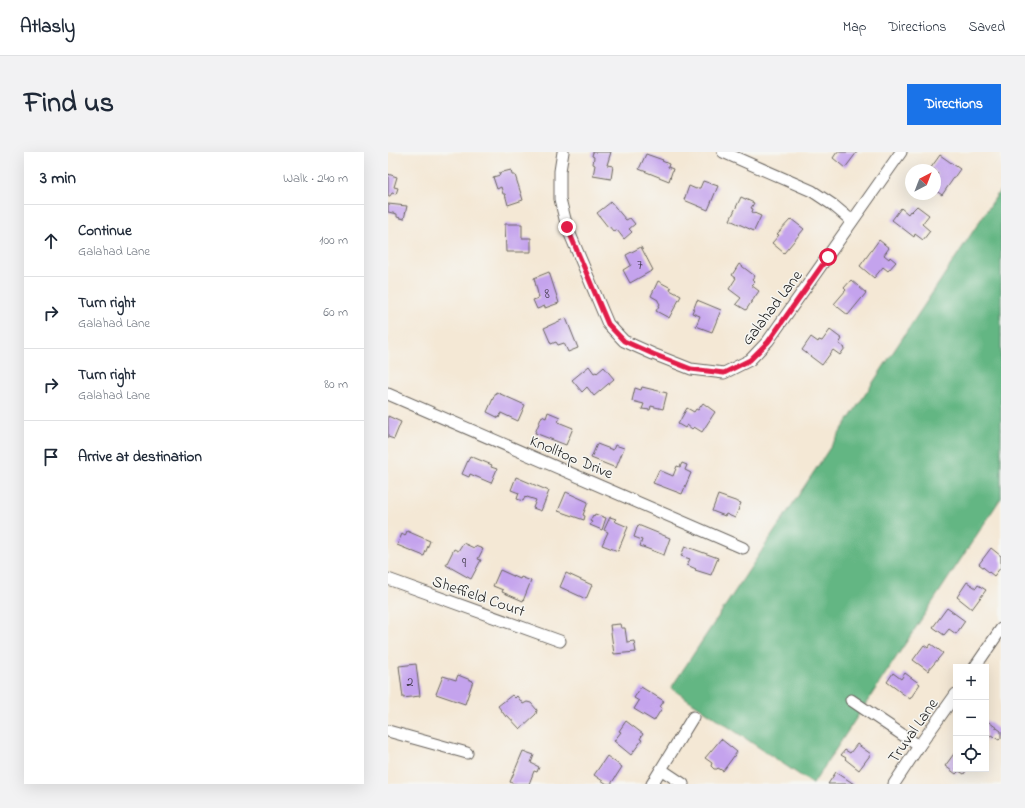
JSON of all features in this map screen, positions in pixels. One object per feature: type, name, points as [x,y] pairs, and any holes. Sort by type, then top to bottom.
[{"type":"street","name":"Galahad Lane","points":[[563,152],[560,171],[560,199],[567,227],[608,324],[624,341],[653,354],[691,369],[724,373],[750,360],[768,342],[902,152]]},
{"type":"street","points":[[723,152],[812,191],[833,204],[852,221]]},
{"type":"street","name":"Knolltop Drive","points":[[388,394],[743,548]]},
{"type":"street","name":"Sheffield Court","points":[[388,579],[560,641]]},
{"type":"street","points":[[977,664],[1001,629]]},
{"type":"street","name":"Truval Lane","points":[[894,784],[953,698]]},
{"type":"street","points":[[851,700],[919,746]]},
{"type":"street","points":[[652,784],[694,717]]},
{"type":"street","points":[[388,731],[467,753]]},
{"type":"street","points":[[662,770],[683,784]]},
{"type":"green space","points":[[1001,189],[1001,498],[813,784],[671,688]]},
{"type":"building","points":[[593,152],[611,152],[607,165],[613,166],[611,179],[593,176],[595,165],[593,164]]},
{"type":"building","points":[[837,152],[857,152],[845,168],[833,158]]},
{"type":"building","points":[[646,154],[663,160],[662,161],[669,164],[668,167],[673,169],[669,181],[639,169]]},
{"type":"building","points":[[940,155],[960,169],[942,195],[941,164],[934,164]]},
{"type":"building","points":[[511,170],[512,175],[515,175],[523,200],[508,205],[505,194],[503,194],[501,187],[497,189],[493,177],[500,175],[499,173]]},
{"type":"building","points":[[388,174],[397,177],[394,187],[398,188],[396,194],[392,193],[390,196],[388,196]]},
{"type":"building","points":[[703,181],[718,186],[708,210],[684,200],[689,186],[696,189],[700,188]]},
{"type":"building","points":[[741,197],[754,203],[751,208],[753,209],[752,212],[761,216],[754,231],[730,220]]},
{"type":"building","points":[[611,202],[626,220],[630,218],[635,224],[629,229],[632,232],[624,239],[617,230],[613,231],[609,226],[608,227],[597,213]]},
{"type":"building","points":[[388,204],[407,206],[404,219],[397,217],[397,214],[388,212]]},
{"type":"building","points":[[917,206],[929,215],[922,224],[930,231],[923,240],[915,234],[914,237],[892,220],[901,208],[908,214]]},
{"type":"building","points":[[791,219],[804,229],[784,253],[772,243],[779,235],[777,234]]},
{"type":"building","points":[[505,224],[522,224],[522,238],[531,238],[531,252],[506,252]]},
{"type":"building","points":[[879,240],[889,248],[884,255],[889,259],[890,257],[896,262],[888,271],[883,267],[874,278],[860,266]]},
{"type":"building","points":[[641,247],[653,270],[630,283],[623,270],[631,265],[626,255]]},
{"type":"building","points":[[739,264],[755,276],[752,280],[754,282],[751,285],[759,291],[746,310],[736,304],[741,298],[729,289],[736,278],[732,275]]},
{"type":"building","points":[[549,272],[559,303],[537,309],[533,300],[539,298],[534,278]]},
{"type":"building","points":[[851,280],[866,293],[848,315],[834,304],[846,290],[844,288]]},
{"type":"building","points":[[658,281],[671,288],[670,290],[681,296],[669,318],[656,311],[660,304],[658,300],[651,296]]},
{"type":"building","points":[[697,300],[721,310],[712,332],[696,326],[700,316],[692,313]]},
{"type":"building","points":[[566,318],[578,348],[568,352],[564,343],[558,345],[556,342],[551,344],[544,328]]},
{"type":"building","points":[[830,330],[842,339],[839,344],[845,348],[840,355],[833,350],[822,365],[802,350],[811,337],[818,342],[819,340],[822,341]]},
{"type":"building","points":[[589,366],[594,373],[597,373],[604,367],[614,379],[594,396],[587,387],[582,392],[572,380]]},
{"type":"building","points":[[642,387],[667,393],[663,409],[651,406],[650,410],[642,409],[644,404],[632,401],[635,388],[641,390]]},
{"type":"building","points":[[496,392],[525,405],[518,421],[501,413],[499,418],[487,412]]},
{"type":"building","points":[[703,403],[715,412],[702,432],[694,427],[692,429],[687,425],[685,428],[678,424],[687,408],[694,412],[696,409],[698,410]]},
{"type":"building","points":[[548,412],[560,417],[558,422],[573,428],[566,445],[535,433],[542,416],[546,418]]},
{"type":"building","points":[[388,416],[401,422],[394,439],[388,437]]},
{"type":"building","points":[[597,444],[613,450],[615,445],[624,448],[616,468],[591,458]]},
{"type":"building","points":[[470,456],[492,465],[491,467],[497,469],[491,483],[470,474],[469,477],[462,474]]},
{"type":"building","points":[[682,463],[687,465],[685,470],[691,473],[682,494],[653,483],[659,470],[673,476],[677,466],[680,467]]},
{"type":"building","points":[[516,477],[549,491],[541,511],[533,508],[536,500],[527,497],[525,497],[523,501],[517,499],[519,493],[511,490]]},
{"type":"building","points":[[566,492],[588,502],[583,515],[585,516],[584,520],[558,511]]},
{"type":"building","points":[[718,495],[741,503],[735,518],[726,514],[725,516],[712,511]]},
{"type":"building","points":[[595,514],[606,518],[602,530],[590,525],[592,522],[590,521]]},
{"type":"building","points":[[610,517],[616,519],[614,521],[628,527],[618,551],[602,545],[608,532],[604,530]]},
{"type":"building","points":[[638,525],[670,538],[664,555],[640,546],[642,540],[634,537]]},
{"type":"building","points":[[407,531],[430,541],[424,556],[397,545],[402,534],[405,536]]},
{"type":"building","points":[[463,543],[474,548],[475,546],[483,549],[478,559],[481,560],[471,579],[446,565],[454,549],[458,551]]},
{"type":"building","points":[[685,546],[718,558],[711,575],[695,570],[696,569],[687,565],[690,559],[681,556]]},
{"type":"building","points":[[991,548],[1001,556],[1001,567],[994,576],[979,564]]},
{"type":"building","points":[[500,570],[520,579],[521,577],[531,581],[523,601],[502,592],[503,590],[493,586]]},
{"type":"building","points":[[566,573],[592,585],[586,599],[560,587]]},
{"type":"building","points":[[967,582],[976,588],[978,585],[986,590],[972,609],[957,597]]},
{"type":"building","points":[[947,608],[965,621],[956,634],[949,629],[944,635],[933,627]]},
{"type":"building","points":[[620,624],[621,628],[625,628],[627,642],[634,641],[636,652],[614,654],[610,625]]},
{"type":"building","points":[[931,644],[943,653],[928,671],[913,660],[924,645],[928,648]]},
{"type":"building","points":[[416,664],[420,696],[403,698],[399,666]]},
{"type":"building","points":[[893,673],[901,679],[905,673],[920,684],[910,699],[887,682]]},
{"type":"building","points":[[458,675],[473,681],[465,704],[436,694],[443,676],[456,680]]},
{"type":"building","points":[[641,687],[664,701],[660,707],[662,708],[654,721],[634,709],[639,701],[634,698]]},
{"type":"building","points":[[512,695],[515,698],[517,696],[523,704],[527,702],[531,703],[537,710],[536,714],[520,729],[507,715],[506,717],[498,706]]},
{"type":"building","points":[[626,721],[643,734],[640,739],[642,740],[631,755],[614,741],[621,732],[619,731]]},
{"type":"building","points":[[989,722],[1001,731],[1001,738],[999,740],[991,735],[989,738]]},
{"type":"building","points":[[721,739],[737,752],[723,771],[718,768],[714,769],[711,766],[712,763],[705,758]]},
{"type":"building","points":[[857,744],[871,754],[859,770],[841,755],[845,750],[850,753]]},
{"type":"building","points":[[523,751],[534,755],[531,763],[539,767],[537,772],[534,771],[529,784],[514,784],[510,782]]},
{"type":"building","points":[[953,755],[953,772],[945,766]]},
{"type":"building","points":[[607,756],[622,767],[611,784],[607,784],[594,775]]},
{"type":"building","points":[[836,772],[854,784],[828,784]]},
{"type":"route","points":[[567,227],[608,324],[624,341],[691,369],[724,373],[750,360],[768,342],[828,257]]}]
